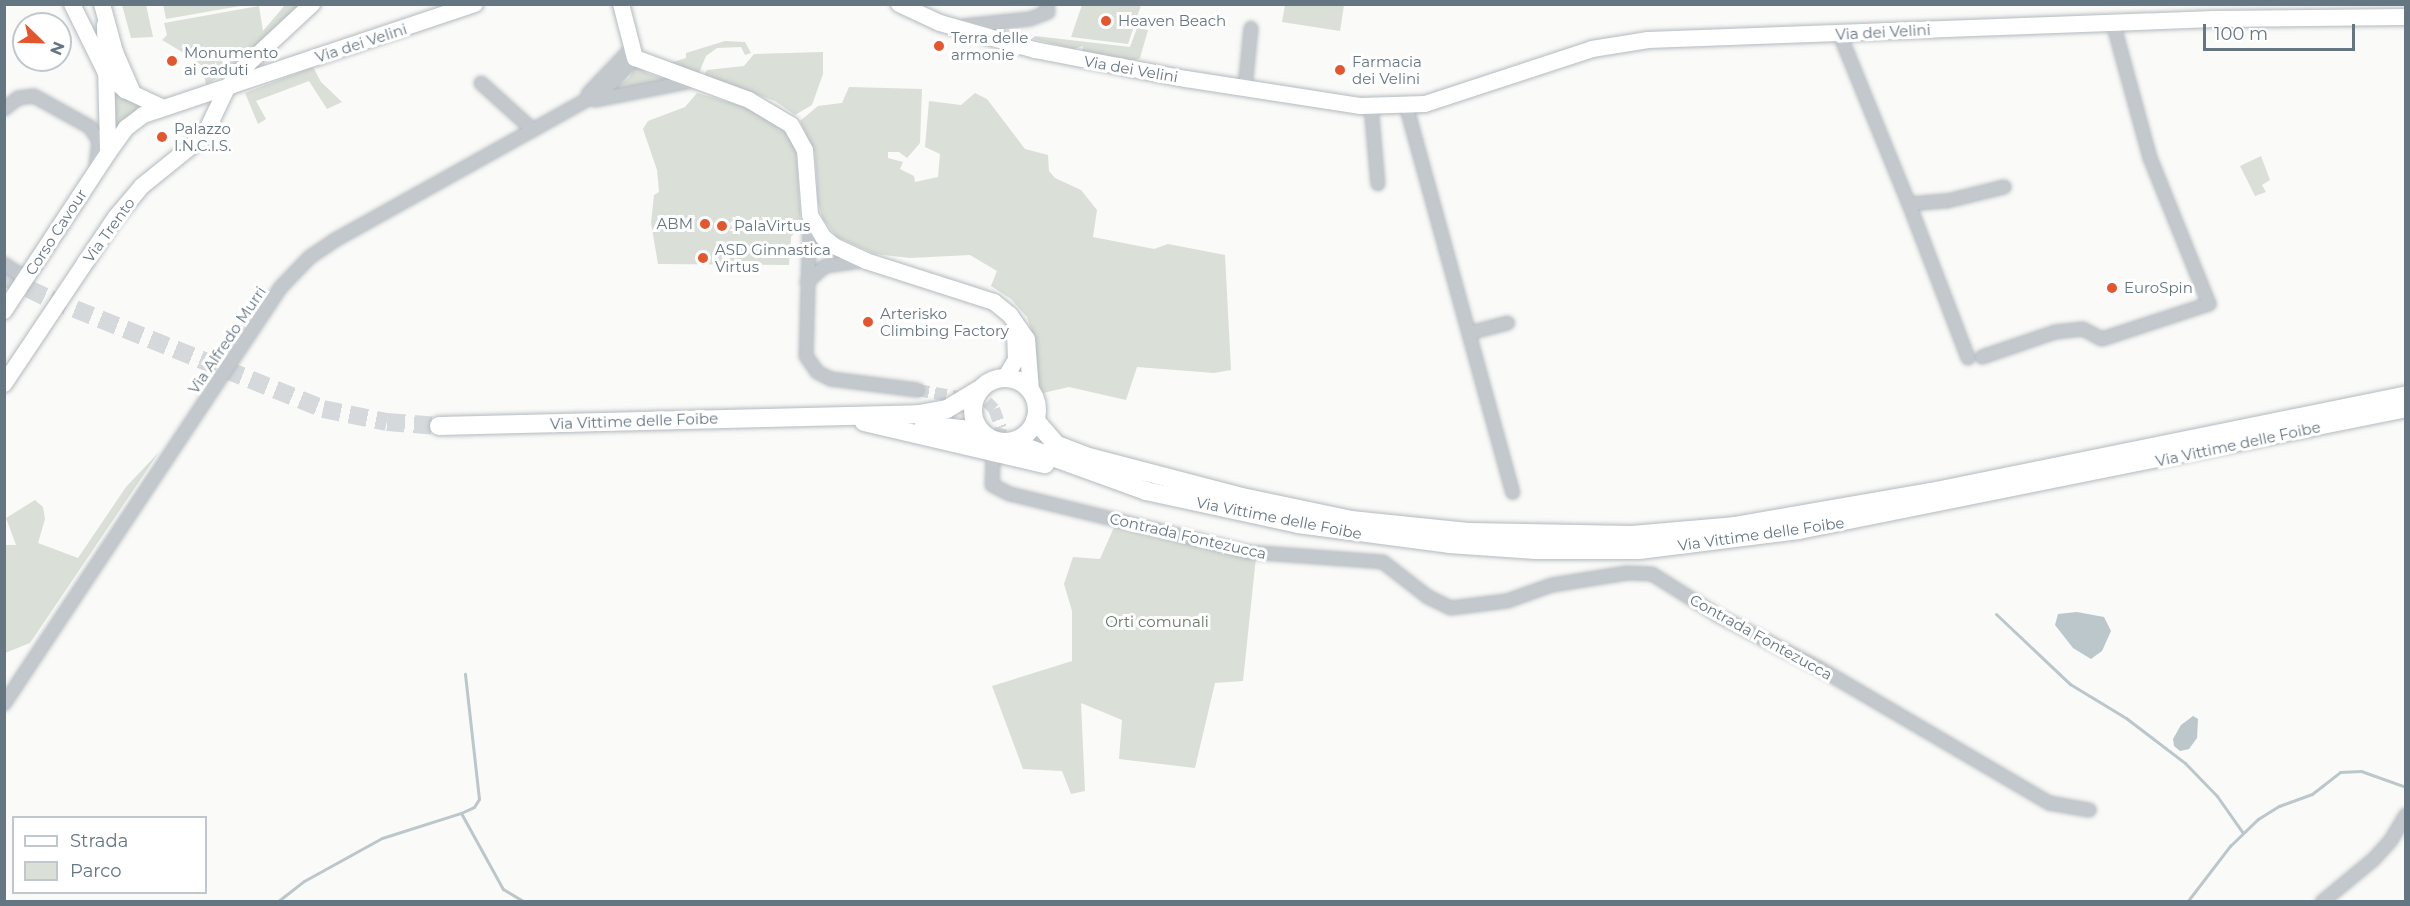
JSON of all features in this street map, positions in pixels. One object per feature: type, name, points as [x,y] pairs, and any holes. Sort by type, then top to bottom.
[{"type":"main road","points":[[1005,378],[1015,380],[1031,391],[1035,400],[1035,420],[1030,430],[1011,442],[994,441],[980,430],[972,411],[979,390],[1005,378]]},
{"type":"main road","name":"Via Vittime delle Foibe","points":[[439,426],[933,413],[961,403],[979,390]]},
{"type":"main road","name":"Via Vittime delle Foibe","points":[[1035,420],[1057,444],[1085,456],[1242,498],[1351,519],[1470,532],[1632,535],[1734,526],[1931,492],[2406,395]]},
{"type":"main road","name":"Via Vittime delle Foibe","points":[[1011,442],[1146,491],[1298,524],[1449,544],[1536,550],[1639,550],[1799,530],[2406,408]]},
{"type":"main road","points":[[830,415],[989,449],[1146,491]]},
{"type":"main road","name":"Via Vittime delle Foibe","points":[[830,415],[980,430]]},
{"type":"street","points":[[72,4],[105,71],[135,97],[160,107]]},
{"type":"street","points":[[102,4],[105,25],[108,153]]},
{"type":"street","points":[[185,101],[200,105],[228,92],[312,4]]},
{"type":"street","name":"Via dei Velini","points":[[160,107],[228,92],[450,9],[475,4]]},
{"type":"street","points":[[621,4],[632,54]]},
{"type":"street","name":"Via dei Velini","points":[[899,4],[953,27],[1067,57],[1245,88],[1371,106],[1425,104],[1593,49],[1648,40],[1840,35],[2113,23],[2406,17]]},
{"type":"street","points":[[953,27],[1030,19],[1048,12],[1047,4]]},
{"type":"street","points":[[1982,357],[2055,332],[2083,329],[2102,339],[2209,304],[2150,158],[2113,23]]},
{"type":"street","points":[[105,25],[124,77],[135,97]]},
{"type":"street","points":[[1245,88],[1251,28]]},
{"type":"street","points":[[1840,35],[1909,204],[1968,358]]},
{"type":"street","points":[[632,54],[693,81],[749,100],[791,125],[805,150],[810,215],[806,356],[817,372],[831,379],[917,390]]},
{"type":"street","points":[[579,104],[632,54]]},
{"type":"street","points":[[579,104],[635,89],[693,81]]},
{"type":"street","points":[[481,83],[533,130]]},
{"type":"street","name":"Via Trento","points":[[4,384],[116,217],[142,186],[201,139],[228,92]]},
{"type":"street","points":[[4,109],[18,98],[34,96],[90,127],[99,141],[95,174]]},
{"type":"street","name":"Via Alfredo Murri","points":[[4,704],[281,287],[310,257],[335,240],[579,104]]},
{"type":"street","points":[[1406,105],[1513,493]]},
{"type":"street","points":[[1371,106],[1378,184]]},
{"type":"street","name":"Corso Cavour","points":[[4,311],[108,153],[135,121],[160,107]]},
{"type":"street","points":[[1909,204],[1947,201],[2004,187]]},
{"type":"street","points":[[810,215],[823,237],[834,246],[866,261],[963,290],[994,302],[1012,317],[1028,339],[1031,391]]},
{"type":"street","points":[[807,282],[825,266],[837,262],[866,261]]},
{"type":"street","points":[[4,264],[26,279]]},
{"type":"street","points":[[1005,378],[1017,360],[1012,317]]},
{"type":"street","points":[[1469,333],[1508,323]]},
{"type":"street","name":"Contrada Fontezucca","points":[[993,459],[992,485],[1010,494],[1248,552],[1383,562],[1428,597],[1451,608],[1508,601],[1552,585],[1627,573],[1652,574],[1718,615],[1819,668],[2049,803],[2089,810]]},
{"type":"street","points":[[2322,902],[2374,859],[2391,840],[2406,815]]},
{"type":"green space","points":[[163,4],[246,4],[246,5],[166,19]]},
{"type":"green space","points":[[122,5],[146,5],[153,37],[131,38]]},
{"type":"green space","points":[[285,5],[307,5],[244,61],[206,85],[203,67],[162,40],[167,35],[164,23],[259,6],[263,31]]},
{"type":"green space","name":"Heaven Beach","points":[[1082,5],[1141,5],[1128,44],[1071,37]]},
{"type":"green space","points":[[1285,5],[1344,5],[1340,31],[1282,22]]},
{"type":"green space","points":[[1137,28],[1148,30],[1140,58],[1133,61],[1082,51],[1083,46],[1074,49],[1010,33],[1130,47]]},
{"type":"green space","points":[[725,41],[745,42],[751,53],[745,55],[741,47],[717,48],[706,56],[699,73],[670,63],[686,58],[686,53]]},
{"type":"green space","points":[[823,52],[823,74],[812,105],[795,115],[775,101],[704,75],[707,70],[744,66],[754,54]]},
{"type":"green space","points":[[635,66],[669,81],[612,90],[629,78]]},
{"type":"green space","points":[[313,67],[321,82],[342,102],[327,109],[309,81],[256,101],[266,119],[258,124],[245,93]]},
{"type":"green space","points":[[112,82],[142,109],[115,133],[116,110]]},
{"type":"green space","points":[[849,87],[922,89],[920,143],[907,158],[899,152],[888,152],[888,158],[903,162],[900,169],[914,176],[915,182],[938,177],[940,154],[925,147],[929,101],[961,105],[975,93],[987,99],[1025,149],[1048,155],[1049,171],[1055,178],[1081,190],[1097,210],[1093,237],[1154,249],[1168,244],[1225,255],[1231,370],[1214,373],[1137,367],[1126,400],[1069,387],[1043,393],[1037,381],[1035,343],[1027,317],[1011,299],[991,286],[997,271],[970,255],[910,258],[875,254],[837,237],[823,219],[818,203],[815,153],[800,121],[818,106],[842,103]]},
{"type":"green space","points":[[697,93],[756,110],[788,132],[796,148],[801,225],[791,237],[789,265],[658,264],[651,223],[654,195],[659,192],[657,170],[643,129],[648,121],[685,107]]},
{"type":"green space","points":[[2261,156],[2270,180],[2262,185],[2266,192],[2255,196],[2240,166]]},
{"type":"green space","points":[[159,452],[30,643],[5,653],[5,545],[16,545],[6,518],[35,500],[43,507],[45,519],[38,543],[78,558],[126,487]]},
{"type":"green space","name":"Orti comunali","points":[[1115,525],[1256,557],[1243,681],[1215,683],[1195,768],[1119,759],[1122,720],[1081,703],[1085,791],[1071,794],[1062,771],[1023,769],[992,686],[1072,661],[1072,611],[1064,584],[1073,557],[1100,559]]},
{"type":"shaded area","points":[[2077,612],[2104,617],[2111,631],[2102,651],[2091,659],[2073,648],[2055,625],[2058,614]]},
{"type":"shaded area","points":[[2193,716],[2198,719],[2197,738],[2189,749],[2180,751],[2174,746],[2173,739],[2181,725]]},
{"type":"waterway","points":[[1996,614],[2070,684],[2126,718],[2185,763],[2217,796],[2243,833]]},
{"type":"waterway","points":[[461,813],[474,807],[479,799],[465,674]]},
{"type":"waterway","points":[[2187,902],[2230,846],[2258,819],[2279,806],[2312,794],[2340,772],[2361,771],[2406,787]]},
{"type":"waterway","points":[[277,902],[304,881],[382,838],[461,813],[503,889],[525,902]]},
{"type":"tunnel","points":[[4,277],[50,299],[323,409],[387,422],[439,426]]},
{"type":"tunnel","points":[[917,390],[987,402],[994,409],[1001,428],[993,459]]},
{"type":"place","name":"Heaven Beach","points":[[1106,21]]},
{"type":"place","name":"Terra delle armonie","points":[[939,46]]},
{"type":"place","name":"Monumento ai caduti","points":[[172,61]]},
{"type":"place","name":"Farmacia dei Velini","points":[[1340,70]]},
{"type":"place","name":"Palazzo I.N.C.I.S.","points":[[162,137]]},
{"type":"place","name":"ABM","points":[[705,224]]},
{"type":"place","name":"PalaVirtus","points":[[722,226]]},
{"type":"place","name":"ASD Ginnastica Virtus","points":[[703,258]]},
{"type":"place","name":"EuroSpin","points":[[2112,288]]},
{"type":"place","name":"Arterisko Climbing Factory","points":[[868,322]]}]
